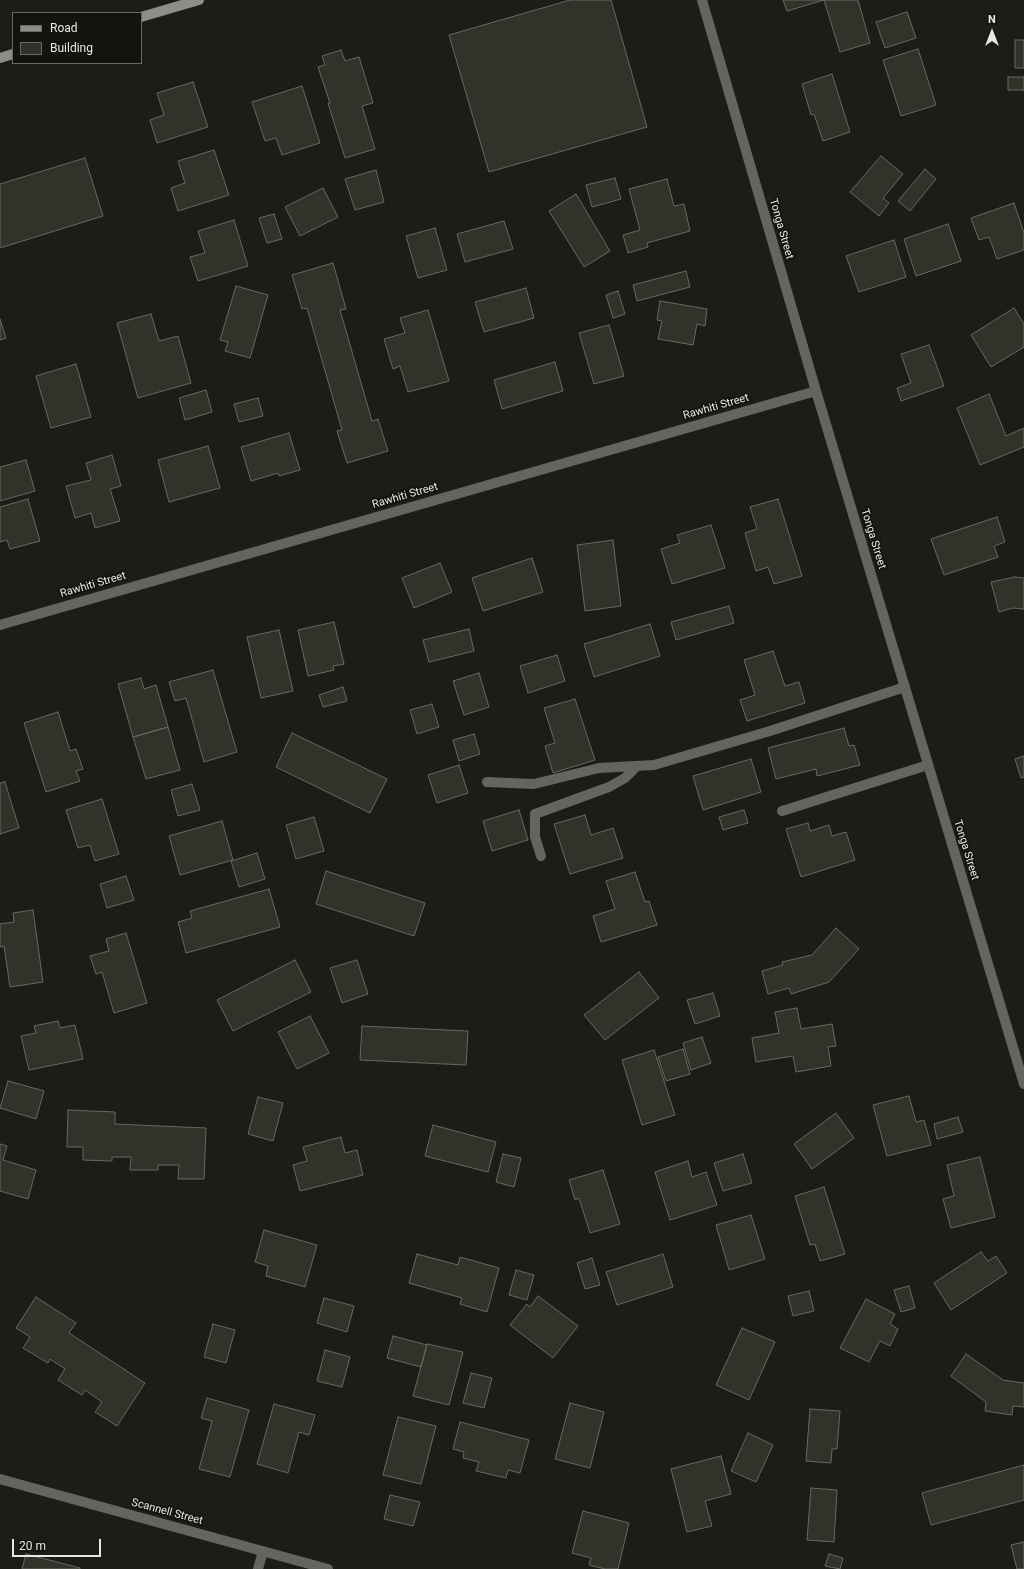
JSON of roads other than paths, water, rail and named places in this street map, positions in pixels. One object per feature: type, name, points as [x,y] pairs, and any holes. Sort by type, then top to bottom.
[{"type":"main road","points":[[142,17],[199,0]]},
{"type":"main road","points":[[0,58],[12,54]]},
{"type":"street","name":"Tonga Street","points":[[702,0],[816,391],[1024,1084]]},
{"type":"street","name":"Rawhiti Street","points":[[0,624],[816,391]]},
{"type":"street","points":[[487,782],[534,784],[599,768],[654,765],[770,731],[905,687]]},
{"type":"street","points":[[782,811],[928,765]]},
{"type":"street","points":[[541,856],[535,837],[535,814],[609,787],[625,778],[637,766]]},
{"type":"street","name":"Scannell Street","points":[[0,1479],[328,1569]]},
{"type":"street","points":[[258,1569],[263,1551]]}]
